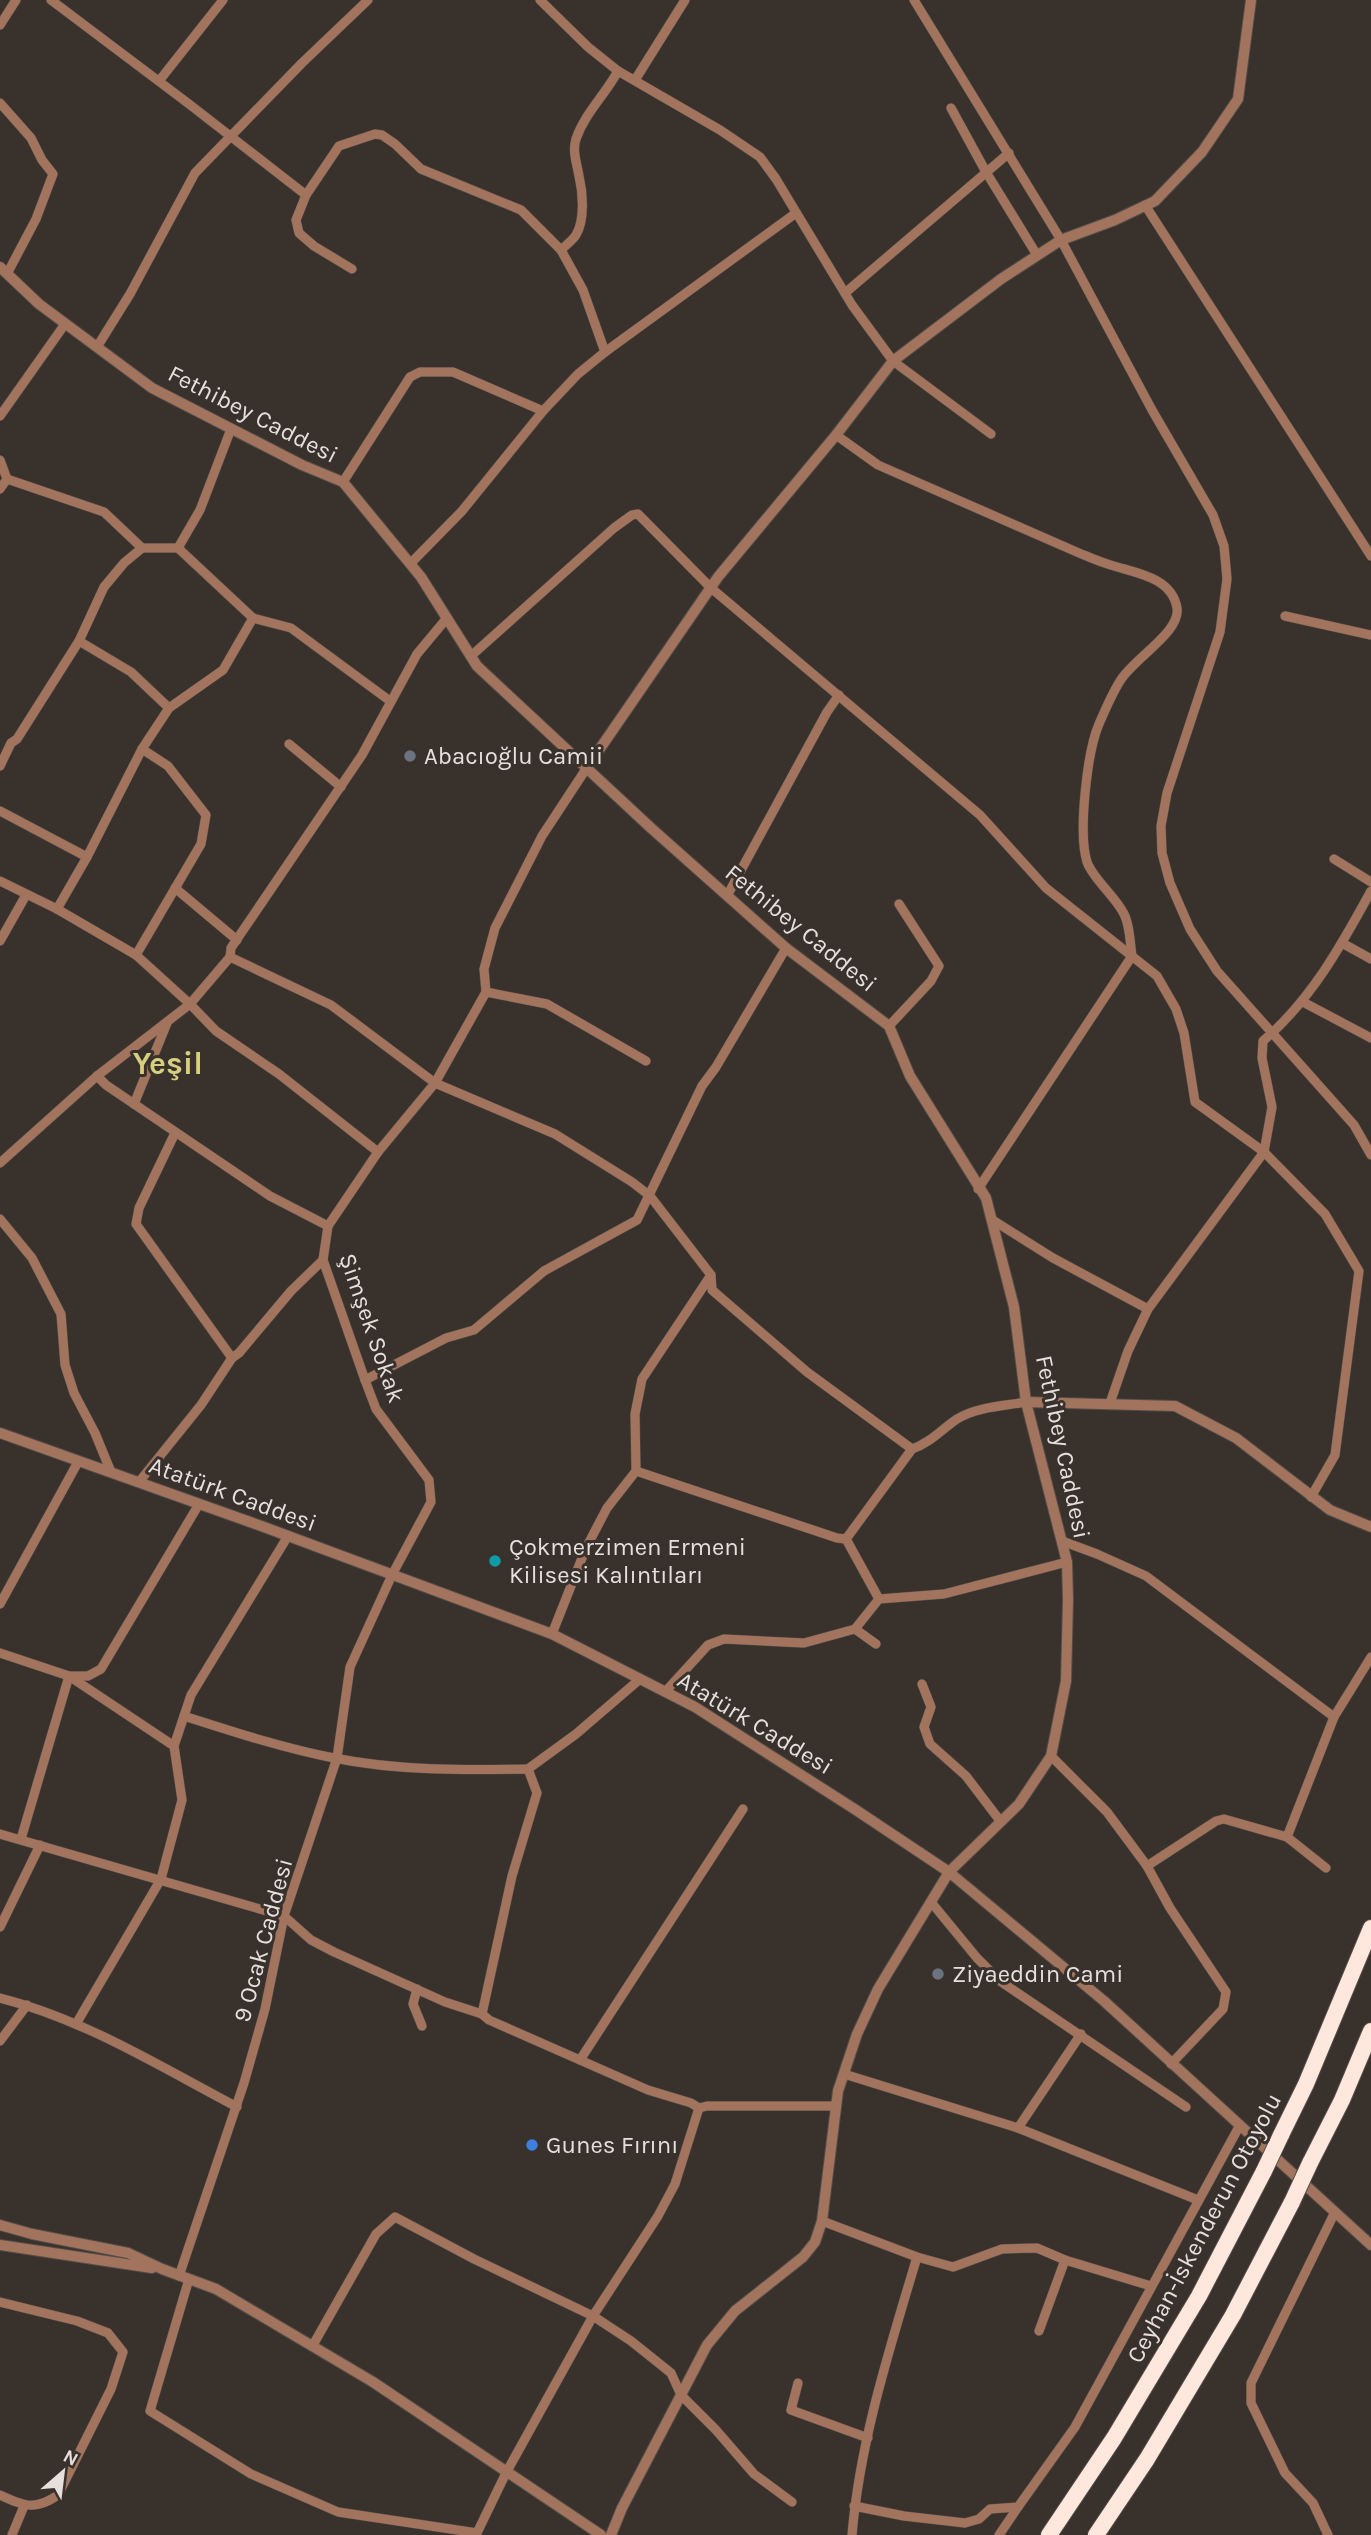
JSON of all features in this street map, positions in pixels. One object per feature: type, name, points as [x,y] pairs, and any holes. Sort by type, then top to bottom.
[{"type":"highway","name":"Ceyhan-İskenderun Otoyolu","points":[[1049,2535],[1114,2438],[1199,2296],[1306,2084],[1371,1928]]},
{"type":"highway","points":[[1096,2535],[1147,2459],[1233,2315],[1342,2100],[1371,2031]]},
{"type":"street","points":[[0,25],[16,0]]},
{"type":"street","points":[[51,0],[306,195]]},
{"type":"street","points":[[159,81],[223,0]]},
{"type":"street","points":[[97,347],[130,294],[195,173],[302,63],[368,0]]},
{"type":"street","points":[[540,0],[588,47],[618,71],[720,130],[760,157],[845,293],[893,362],[991,434]]},
{"type":"street","points":[[635,80],[685,0]]},
{"type":"street","points":[[914,0],[1061,240],[1152,410],[1213,516],[1224,546],[1227,579],[1220,632],[1167,793],[1161,826],[1163,853],[1170,883],[1190,929],[1217,971],[1354,1125],[1371,1155]]},
{"type":"street","points":[[646,1061],[547,1004],[486,992],[484,969],[495,928],[542,836],[711,587],[893,362],[1001,279],[1061,240],[1115,220],[1155,201],[1202,152],[1238,99],[1251,0]]},
{"type":"street","points":[[561,250],[576,235],[582,219],[581,181],[575,158],[575,142],[590,111],[618,71]]},
{"type":"street","points":[[0,103],[31,138],[53,174],[36,219],[4,270]]},
{"type":"street","points":[[951,108],[986,173],[1037,255]]},
{"type":"street","points":[[352,269],[314,246],[299,233],[296,220],[306,195],[340,146],[375,134],[382,135],[421,169],[521,210],[561,250],[583,290],[605,352]]},
{"type":"street","points":[[845,293],[1009,153]]},
{"type":"street","points":[[1146,205],[1371,556]]},
{"type":"street","points":[[410,564],[462,511],[543,411],[578,374],[796,213]]},
{"type":"street","name":"Fethibey Caddesi","points":[[4,270],[39,304],[152,388],[302,465],[342,482],[410,564],[477,666],[586,769],[786,948],[889,1026],[910,1076],[986,1198],[1014,1307],[1026,1402],[1067,1562],[1066,1681],[1051,1756],[1019,1804],[949,1872],[878,1989],[857,2034],[836,2106],[822,2221],[815,2242],[803,2257],[735,2311],[707,2345],[622,2508],[611,2535]]},
{"type":"street","points":[[0,416],[65,324]]},
{"type":"street","points":[[342,482],[410,377],[420,372],[453,372],[543,411]]},
{"type":"street","points":[[178,548],[200,510],[232,429]]},
{"type":"street","points":[[836,435],[878,464],[1079,553],[1113,566],[1143,573],[1159,581],[1173,596],[1177,608],[1176,620],[1164,637],[1134,662],[1120,681],[1098,727],[1089,758],[1084,832],[1087,863],[1126,915],[1132,956],[978,1189]]},
{"type":"street","points":[[0,460],[7,479]]},
{"type":"street","points":[[7,479],[104,512],[142,548]]},
{"type":"street","points":[[0,489],[7,479]]},
{"type":"street","points":[[471,656],[614,528],[632,515],[638,514],[711,587],[979,815],[1046,888],[1157,976],[1176,1009],[1184,1033],[1195,1102],[1264,1152],[1325,1213],[1359,1271],[1335,1455],[1311,1497]]},
{"type":"street","points":[[0,766],[11,743],[79,641],[104,587],[124,563],[142,548],[178,548],[253,618],[291,628],[390,701]]},
{"type":"street","points":[[1285,616],[1371,635]]},
{"type":"street","points":[[57,909],[87,858],[142,749],[169,708],[223,670],[253,618]]},
{"type":"street","points":[[0,1163],[97,1076],[190,1004],[230,957],[231,948],[362,755],[417,654],[447,618]]},
{"type":"street","points":[[79,641],[131,672],[169,708]]},
{"type":"street","points":[[727,896],[839,695]]},
{"type":"street","points":[[0,738],[11,743]]},
{"type":"street","points":[[289,744],[341,787]]},
{"type":"street","points":[[136,955],[201,844],[206,815],[169,766],[142,749]]},
{"type":"street","points":[[0,811],[87,858]]},
{"type":"street","points":[[1334,859],[1371,881]]},
{"type":"street","points":[[0,881],[57,909],[136,955],[216,1031],[279,1074],[379,1152]]},
{"type":"street","points":[[175,888],[237,940]]},
{"type":"street","points":[[1110,1404],[1128,1351],[1148,1309],[1264,1152],[1272,1107],[1262,1058],[1263,1041],[1303,1002],[1342,943],[1371,891]]},
{"type":"street","points":[[0,941],[26,895]]},
{"type":"street","points":[[889,1026],[931,981],[939,965],[899,904]]},
{"type":"street","points":[[1342,943],[1371,959]]},
{"type":"street","points":[[365,1380],[446,1338],[474,1330],[544,1271],[637,1220],[702,1086],[786,948]]},
{"type":"street","points":[[230,957],[331,1005],[435,1083],[555,1134],[632,1182],[650,1196],[711,1275],[712,1290],[807,1373],[912,1449]]},
{"type":"street","name":"Şimşek Sokak","points":[[392,1575],[431,1502],[429,1480],[376,1409],[323,1260],[328,1226],[379,1152],[435,1083],[486,992]]},
{"type":"street","points":[[1303,1002],[1371,1038]]},
{"type":"street","points":[[134,1104],[167,1022]]},
{"type":"street","points":[[97,1076],[175,1133],[270,1196],[328,1226]]},
{"type":"street","points":[[175,1133],[139,1208],[136,1224],[232,1358]]},
{"type":"street","points":[[0,1219],[32,1258],[61,1314],[65,1365],[74,1394],[95,1433],[111,1472]]},
{"type":"street","points":[[991,1219],[1053,1258],[1148,1309]]},
{"type":"street","points":[[139,1482],[201,1405],[232,1358],[291,1290],[323,1260]]},
{"type":"street","points":[[552,1634],[586,1548],[607,1508],[636,1471],[635,1414],[642,1380],[711,1275]]},
{"type":"street","points":[[846,1539],[912,1449],[923,1445],[970,1412],[1026,1402],[1175,1406],[1236,1438],[1330,1510],[1371,1527]]},
{"type":"street","name":"Atatürk Caddesi","points":[[0,1433],[552,1634],[695,1707],[949,1872],[1104,2001],[1371,2245]]},
{"type":"street","points":[[0,1604],[78,1462]]},
{"type":"street","points":[[636,1471],[846,1539],[879,1599]]},
{"type":"street","points":[[69,1676],[88,1676],[101,1669],[199,1504]]},
{"type":"street","points":[[76,2024],[161,1879],[182,1800],[174,1746],[191,1695],[288,1536]]},
{"type":"street","points":[[1062,1541],[1146,1576],[1334,1717]]},
{"type":"street","points":[[665,1692],[709,1645],[724,1639],[804,1643],[855,1629],[879,1599],[944,1594],[1067,1562]]},
{"type":"street","name":"9 Ocak Caddesi","points":[[392,1575],[350,1667],[337,1758],[284,1916],[265,2009],[184,2277],[150,2411],[251,2474],[338,2512],[477,2534]]},
{"type":"street","points":[[855,1629],[876,1644]]},
{"type":"street","points":[[0,1653],[69,1676],[174,1746]]},
{"type":"street","points":[[1287,1837],[1334,1717],[1371,1657]]},
{"type":"street","points":[[21,1839],[69,1676]]},
{"type":"street","points":[[184,1716],[260,1740],[337,1758],[450,1771],[528,1769],[576,1734],[640,1679]]},
{"type":"street","points":[[922,1684],[931,1707],[925,1727],[930,1744],[966,1776],[1001,1822]]},
{"type":"street","points":[[1051,1756],[1107,1812],[1147,1866],[1170,1908],[1226,1992],[1223,2009],[1171,2064]]},
{"type":"street","points":[[482,2014],[512,1876],[537,1793],[528,1769]]},
{"type":"street","points":[[580,2060],[743,1809]]},
{"type":"street","points":[[1147,1866],[1216,1821],[1234,1821],[1287,1837],[1326,1868]]},
{"type":"street","points":[[0,1833],[284,1916],[311,1940],[648,2090],[699,2108],[836,2106]]},
{"type":"street","points":[[0,1927],[40,1844]]},
{"type":"street","points":[[931,1902],[977,1958],[1000,1980],[1186,2106]]},
{"type":"street","points":[[417,1989],[413,2004],[422,2026]]},
{"type":"street","points":[[0,1998],[27,2005],[76,2024],[237,2107]]},
{"type":"street","points":[[0,2041],[27,2005]]},
{"type":"street","points":[[1018,2127],[1081,2034]]},
{"type":"street","points":[[844,2074],[1018,2127],[1198,2200]]},
{"type":"street","points":[[477,2534],[506,2473],[593,2316],[658,2216],[675,2183],[699,2108]]},
{"type":"street","points":[[999,2535],[1075,2427],[1240,2125]]},
{"type":"street","points":[[1328,2535],[1313,2503],[1286,2473],[1251,2403],[1251,2383],[1335,2212]]},
{"type":"street","points":[[313,2346],[376,2234],[394,2217],[593,2316],[631,2341],[671,2373],[681,2395],[754,2474],[792,2502]]},
{"type":"street","points":[[822,2221],[917,2257],[953,2267],[1002,2249],[1037,2248],[1065,2260],[1152,2286]]},
{"type":"street","points":[[0,2225],[128,2253],[216,2289],[373,2382],[601,2535]]},
{"type":"street","points":[[0,2245],[162,2269]]},
{"type":"street","points":[[852,2535],[854,2506],[881,2378],[917,2257]]},
{"type":"street","points":[[1039,2330],[1065,2260]]},
{"type":"street","points":[[0,2302],[76,2321],[108,2333],[123,2352],[111,2389],[58,2495],[46,2504],[24,2506],[0,2495]]},
{"type":"street","points":[[799,2383],[791,2410],[868,2438]]},
{"type":"street","points":[[12,2535],[24,2506]]},
{"type":"street","points":[[854,2506],[904,2516],[965,2523],[979,2519],[990,2509],[1018,2507]]},
{"type":"place","name":"Abacıoğlu Camii","points":[[410,756]]},
{"type":"place","name":"Çokmerzimen Ermeni Kilisesi Kalıntıları","points":[[495,1561]]},
{"type":"place","name":"Ziyaeddin Cami","points":[[938,1974]]},
{"type":"place","name":"Gunes Fırını","points":[[532,2145]]},
{"type":"district","name":"Yeşil","points":[[168,1063]]}]
